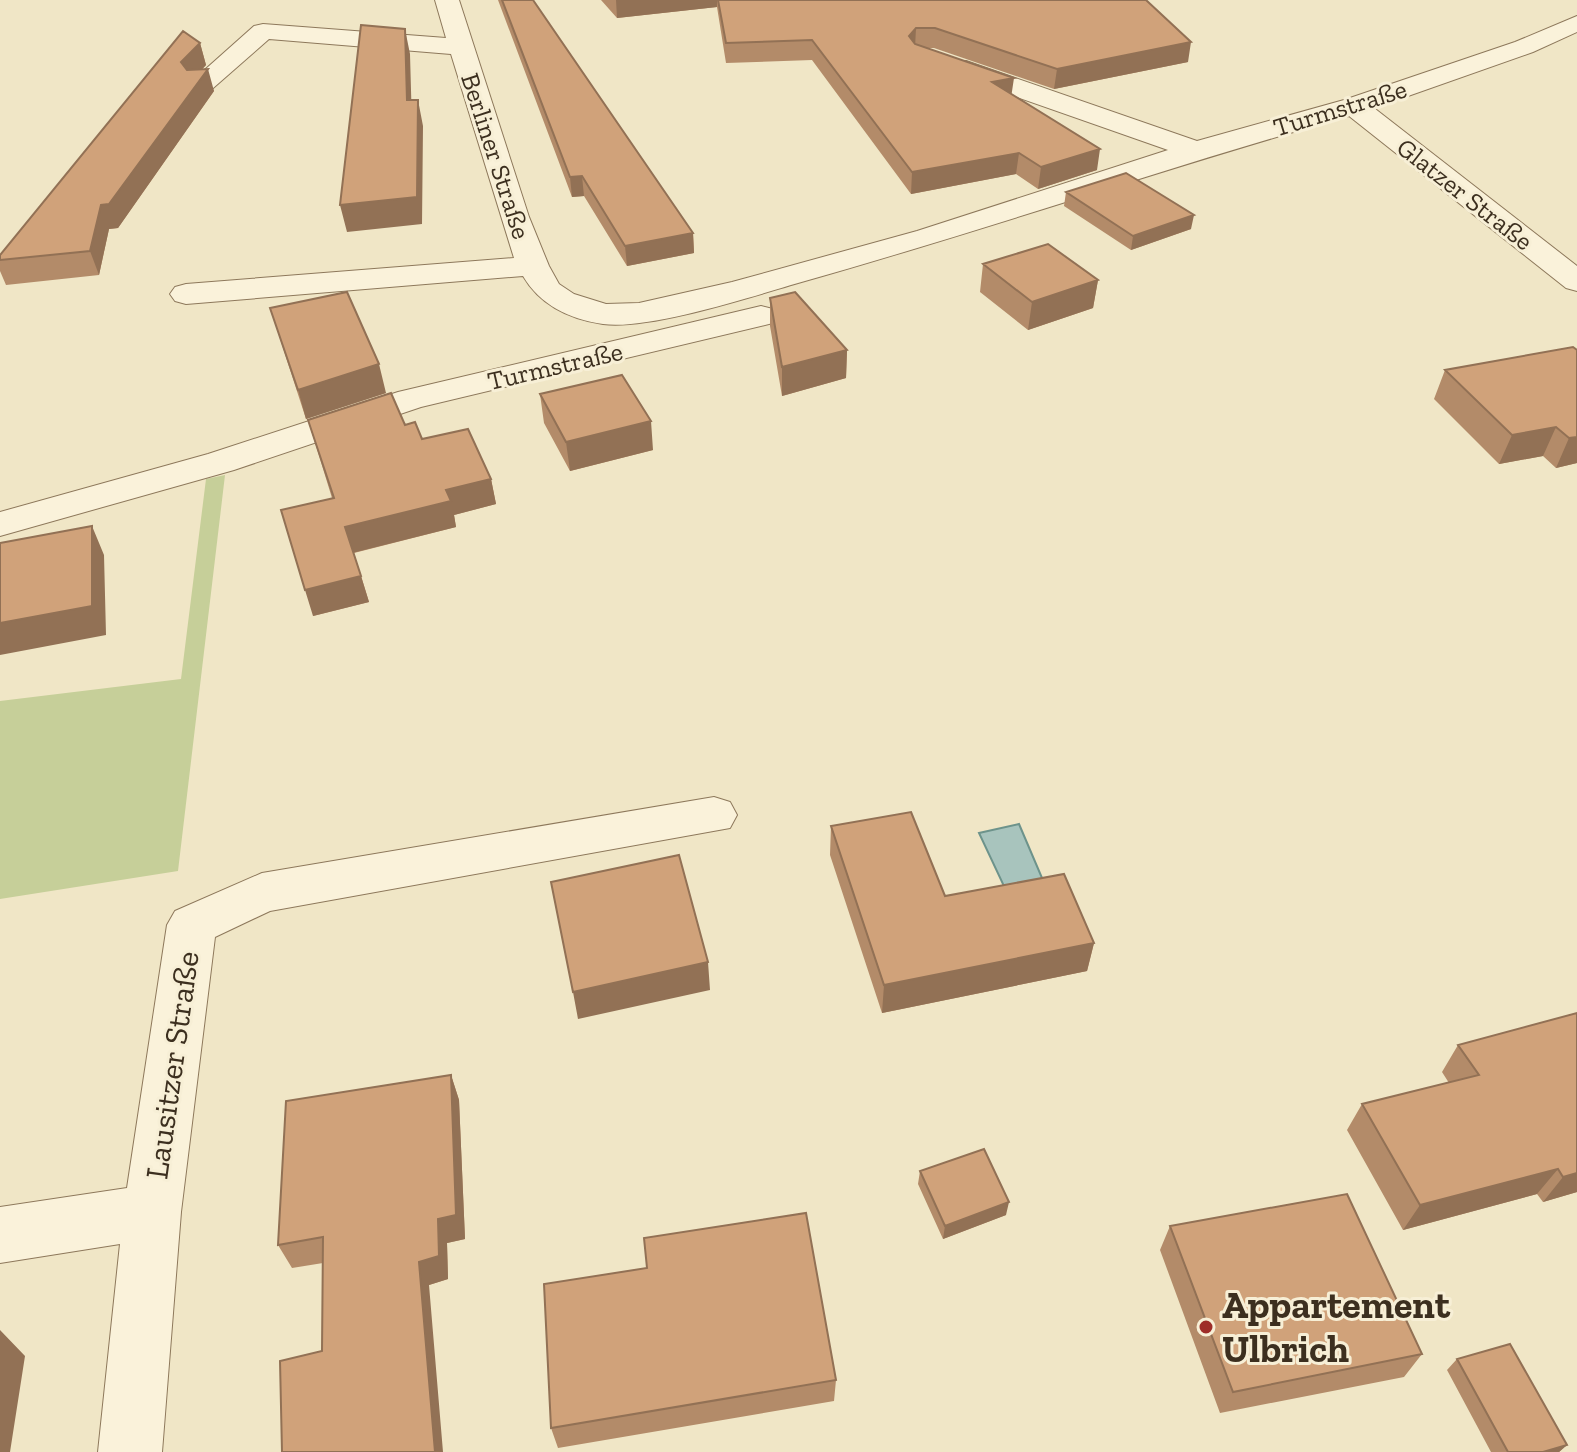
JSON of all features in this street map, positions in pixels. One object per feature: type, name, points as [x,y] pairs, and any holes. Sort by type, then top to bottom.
[{"type":"street","name":"Berliner Straße","points":[[447,0],[514,217],[533,266],[547,290],[563,301]]},
{"type":"street","name":"Turmstraße","points":[[563,301],[604,314],[639,313],[928,237],[1196,150],[1354,106],[1524,47],[1577,23]]},
{"type":"street","points":[[203,83],[263,31],[462,47]]},
{"type":"street","points":[[928,57],[1196,150]]},
{"type":"street","name":"Glatzer Straße","points":[[1354,106],[1574,279]]},
{"type":"street","name":"Turmstraße","points":[[0,524],[221,462],[410,399],[787,309],[922,265],[1045,215],[1098,181]]},
{"type":"street","points":[[186,294],[533,266]]},
{"type":"street","name":"Lausitzer Straße","points":[[130,1452],[152,1212],[192,925],[262,893],[714,815]]},
{"type":"street","points":[[0,1235],[152,1212]]},
{"type":"green space","points":[[225,475],[178,871],[0,899],[0,701],[181,679],[206,479]]},
{"type":"water","points":[[1019,824],[1048,892],[1010,899],[979,833]]},
{"type":"building","points":[[502,0],[533,0],[693,233],[625,246],[582,176],[570,177]]},
{"type":"building","points":[[718,0],[1146,0],[1191,42],[1057,69],[935,28],[916,28],[909,36],[915,44],[1014,78],[992,82],[1100,149],[1041,167],[1019,153],[912,172],[812,40],[726,43]]},
{"type":"building","points":[[361,25],[405,29],[407,100],[418,100],[417,197],[340,205]]},
{"type":"building","points":[[183,31],[200,43],[181,62],[187,70],[208,69],[109,204],[101,205],[90,251],[0,260],[0,255]]},
{"type":"building","points":[[1126,173],[1194,215],[1133,236],[1066,192]]},
{"type":"building","points":[[1048,244],[1098,280],[1032,302],[983,264]]},
{"type":"building","points":[[347,292],[379,364],[298,390],[270,308]]},
{"type":"building","points":[[795,292],[847,350],[782,367],[770,298]]},
{"type":"building","points":[[1573,347],[1577,350],[1577,437],[1569,438],[1556,427],[1512,435],[1445,370]]},
{"type":"building","points":[[622,375],[651,421],[566,442],[540,394]]},
{"type":"building","points":[[391,393],[405,425],[415,422],[422,439],[468,429],[491,479],[446,490],[451,501],[345,527],[361,576],[305,590],[281,510],[334,498],[308,420]]},
{"type":"building","points":[[92,526],[92,606],[0,623],[0,543]]},
{"type":"building","points":[[911,812],[945,896],[1064,874],[1094,943],[884,985],[831,826]]},
{"type":"building","points":[[679,855],[708,962],[573,992],[551,882]]},
{"type":"building","points":[[1577,1013],[1577,1173],[1563,1177],[1558,1169],[1420,1205],[1362,1104],[1479,1075],[1458,1045]]},
{"type":"building","points":[[451,1075],[456,1215],[438,1219],[439,1256],[419,1262],[435,1452],[282,1452],[280,1361],[322,1351],[323,1237],[278,1245],[286,1101]]},
{"type":"building","points":[[984,1149],[1009,1202],[945,1226],[920,1171]]},
{"type":"building","points":[[1347,1194],[1422,1354],[1233,1392],[1170,1226]]},
{"type":"building","points":[[806,1213],[836,1380],[551,1428],[544,1284],[647,1268],[644,1238]]},
{"type":"building","points":[[1510,1344],[1567,1445],[1543,1452],[1508,1452],[1457,1359]]},
{"type":"place","name":"Appartement Ulbrich","points":[[1206,1327]]}]
